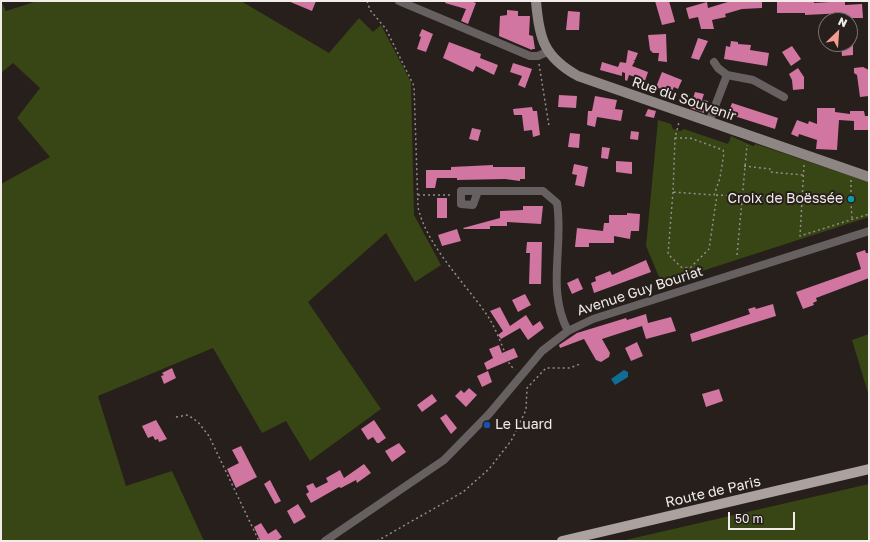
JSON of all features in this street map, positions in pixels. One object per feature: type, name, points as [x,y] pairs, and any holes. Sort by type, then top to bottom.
[{"type":"main road","name":"Route de Paris","points":[[562,541],[869,469]]},
{"type":"street","points":[[399,1],[520,53],[530,56],[543,54]]},
{"type":"street","name":"Rue du Souvenir","points":[[536,1],[543,54],[578,76],[869,177]]},
{"type":"street","points":[[714,62],[718,68],[727,75],[753,80],[784,97]]},
{"type":"street","points":[[709,122],[727,75]]},
{"type":"street","points":[[478,192],[473,204],[461,204],[461,191],[543,191],[557,203],[559,215],[555,281],[558,302],[568,331]]},
{"type":"street","name":"Avenue Guy Bouriat","points":[[325,541],[444,460],[489,414],[542,351],[568,331],[592,319],[869,231]]},
{"type":"path","points":[[367,1],[370,10],[386,29],[414,86],[418,195],[421,220],[438,248],[488,316],[510,365],[517,372]]},
{"type":"path","points":[[543,54],[548,126]]},
{"type":"path","points":[[682,112],[675,138],[673,192],[668,254],[681,267],[690,268],[709,249],[717,195]]},
{"type":"path","points":[[675,138],[690,138],[722,150],[724,153],[720,178],[714,195]]},
{"type":"path","points":[[737,256],[747,144]]},
{"type":"path","points":[[744,166],[770,169],[770,172],[803,175],[800,236],[869,214]]},
{"type":"path","points":[[850,179],[851,196],[848,197],[848,200],[851,202],[852,219]]},
{"type":"path","points":[[673,192],[809,199]]},
{"type":"path","points":[[418,195],[461,194]]},
{"type":"path","points":[[377,541],[463,492],[489,469],[511,441],[526,410],[527,388],[546,368],[570,368],[580,364]]},
{"type":"path","points":[[176,417],[188,415],[198,422],[209,436],[259,541]]},
{"type":"green space","points":[[1,1],[6,11],[37,1],[241,1],[329,53],[359,18],[373,32],[381,25],[411,82],[414,215],[441,265],[415,282],[386,233],[308,302],[381,409],[310,461],[286,421],[262,433],[213,348],[98,396],[126,486],[172,471],[204,541],[1,541],[1,184],[50,157],[17,118],[40,88],[13,63],[1,73]]},
{"type":"green space","points":[[658,120],[671,124],[673,129],[680,131],[684,129],[728,144],[731,136],[753,146],[756,144],[869,182],[869,217],[662,284],[646,246]]},
{"type":"green space","points":[[869,334],[869,396],[852,340]]},
{"type":"green space","points":[[869,484],[869,541],[621,541]]},
{"type":"water","points":[[624,370],[628,372],[628,377],[615,385],[611,379]]},
{"type":"building","points":[[288,1],[316,1],[312,11]]},
{"type":"building","points":[[446,1],[471,1],[476,3],[468,24],[461,21],[466,9],[445,3]]},
{"type":"building","points":[[655,1],[669,1],[675,22],[662,25]]},
{"type":"building","points":[[731,1],[762,1],[762,8],[742,9],[725,14],[726,17],[712,20],[714,29],[701,29],[698,17],[689,19],[686,8],[707,2],[708,8]]},
{"type":"building","points":[[777,1],[814,1],[814,3],[845,1],[845,5],[862,4],[863,18],[858,18],[858,12],[818,12],[818,14],[805,15],[805,13],[777,13]]},
{"type":"building","points":[[507,10],[518,11],[518,16],[530,16],[529,35],[533,36],[535,49],[532,50],[499,36],[500,16],[507,15]]},
{"type":"building","points":[[568,11],[580,12],[579,30],[566,30]]},
{"type":"building","points":[[422,29],[433,34],[426,52],[417,49],[421,37],[419,36]]},
{"type":"building","points":[[666,34],[667,62],[658,61],[659,53],[653,53],[650,50],[648,35]]},
{"type":"building","points":[[698,38],[708,41],[699,60],[691,58]]},
{"type":"building","points":[[731,41],[738,42],[738,44],[751,45],[750,50],[769,53],[767,66],[724,59],[726,46],[730,47]]},
{"type":"building","points":[[449,42],[481,54],[480,58],[498,65],[494,75],[476,66],[473,72],[443,58]]},
{"type":"building","points":[[792,46],[801,59],[791,66],[782,52]]},
{"type":"building","points":[[628,50],[638,53],[635,60],[633,60],[635,61],[632,66],[648,72],[643,87],[635,84],[638,78],[629,75],[627,81],[625,80],[625,73],[622,72],[622,76],[600,70],[602,62],[618,67],[620,62],[626,63]]},
{"type":"building","points":[[842,52],[853,52],[853,55],[842,56]]},
{"type":"building","points":[[513,63],[532,69],[525,88],[518,85],[522,76],[510,72]]},
{"type":"building","points":[[863,67],[869,70],[869,96],[860,97],[857,75],[854,73],[854,68]]},
{"type":"building","points":[[798,68],[804,77],[804,89],[793,90],[792,80],[789,74]]},
{"type":"building","points":[[662,72],[682,80],[678,89],[674,87],[671,93],[656,87]]},
{"type":"building","points":[[695,92],[704,94],[702,100],[708,101],[704,113],[690,108]]},
{"type":"building","points":[[559,95],[577,96],[576,108],[558,107]]},
{"type":"building","points":[[595,96],[617,100],[615,109],[623,110],[621,121],[597,117],[595,127],[587,125],[588,111],[592,111]]},
{"type":"building","points":[[732,103],[778,118],[775,129],[728,114]]},
{"type":"building","points":[[532,107],[533,111],[537,111],[540,135],[533,137],[532,130],[524,131],[522,115],[514,115],[513,109]]},
{"type":"building","points":[[817,108],[835,108],[835,112],[850,114],[850,111],[864,111],[865,116],[869,116],[869,130],[854,130],[854,121],[839,120],[837,150],[816,149],[817,140],[799,134],[798,137],[791,134],[797,120],[808,124],[809,121],[817,124]]},
{"type":"building","points":[[648,109],[656,111],[654,118],[645,116]]},
{"type":"building","points":[[472,128],[481,130],[478,141],[469,139]]},
{"type":"building","points":[[631,131],[639,132],[638,140],[630,139]]},
{"type":"building","points":[[570,133],[580,134],[579,148],[568,147]]},
{"type":"building","points":[[602,147],[610,148],[608,159],[601,158]]},
{"type":"building","points":[[616,161],[632,162],[632,174],[616,172]]},
{"type":"building","points":[[574,164],[588,167],[584,187],[575,185],[577,175],[572,174]]},
{"type":"building","points":[[493,165],[493,167],[525,167],[525,179],[520,179],[520,181],[505,179],[457,180],[457,178],[437,178],[435,188],[426,188],[426,170],[451,170],[451,167]]},
{"type":"building","points":[[437,198],[447,198],[447,218],[437,218]]},
{"type":"building","points":[[523,206],[543,206],[541,224],[507,222],[507,226],[490,226],[490,229],[463,228],[500,218],[500,211],[523,210]]},
{"type":"building","points":[[627,213],[640,214],[639,231],[631,231],[630,239],[614,236],[614,243],[589,243],[589,247],[575,247],[577,228],[603,231],[604,223],[609,223],[609,215],[627,215]]},
{"type":"building","points":[[457,229],[461,241],[442,246],[438,235]]},
{"type":"building","points":[[527,242],[542,242],[541,284],[529,284],[530,253],[526,253]]},
{"type":"building","points":[[865,250],[866,253],[869,253],[869,278],[816,298],[817,301],[813,303],[814,305],[803,309],[796,292],[861,269],[856,253]]},
{"type":"building","points":[[646,260],[651,272],[594,293],[591,283],[596,281],[595,277],[610,271],[612,275]]},
{"type":"building","points":[[578,278],[583,289],[572,294],[567,283]]},
{"type":"building","points":[[525,294],[531,305],[518,312],[512,300]]},
{"type":"building","points":[[773,304],[776,316],[692,342],[690,334],[750,314],[748,309],[755,307],[756,309]]},
{"type":"building","points":[[500,307],[510,326],[526,315],[533,326],[540,321],[544,328],[528,340],[520,328],[501,339],[498,335],[503,331],[490,311]]},
{"type":"building","points":[[646,314],[648,323],[671,317],[676,331],[646,339],[642,326],[602,339],[610,353],[609,357],[601,362],[596,360],[584,339],[560,348],[559,345],[577,333],[626,318],[627,320]]},
{"type":"building","points":[[637,342],[643,356],[631,361],[625,348]]},
{"type":"building","points":[[499,345],[502,353],[514,348],[518,357],[487,370],[484,363],[493,358],[489,349]]},
{"type":"building","points":[[172,368],[176,378],[164,384],[161,376],[164,375],[162,373]]},
{"type":"building","points":[[488,371],[492,382],[482,387],[477,376]]},
{"type":"building","points":[[469,388],[477,395],[466,407],[455,396],[461,390],[464,393]]},
{"type":"building","points":[[719,389],[723,401],[706,407],[702,394]]},
{"type":"building","points":[[432,394],[437,401],[422,412],[417,405]]},
{"type":"building","points":[[446,414],[457,428],[451,434],[440,418]]},
{"type":"building","points":[[156,420],[167,439],[159,442],[158,439],[155,440],[153,436],[148,438],[142,426]]},
{"type":"building","points":[[374,420],[386,438],[379,443],[377,443],[373,437],[368,440],[361,429]]},
{"type":"building","points":[[399,443],[406,452],[392,462],[385,451]]},
{"type":"building","points":[[241,446],[257,477],[236,488],[227,469],[239,463],[232,450]]},
{"type":"building","points":[[364,464],[371,473],[357,483],[356,480],[341,488],[339,487],[311,503],[306,494],[309,492],[306,486],[313,483],[316,488],[328,482],[326,478],[340,470],[344,478]]},
{"type":"building","points":[[270,480],[281,501],[275,504],[264,484]]},
{"type":"building","points":[[298,504],[306,517],[294,524],[287,511]]},
{"type":"building","points":[[261,523],[268,534],[276,529],[282,537],[277,541],[258,541],[260,540],[254,527]]},
{"type":"place","name":"Croix de Boëssée","points":[[851,199]]},
{"type":"place","name":"Le Luard","points":[[487,425]]}]
